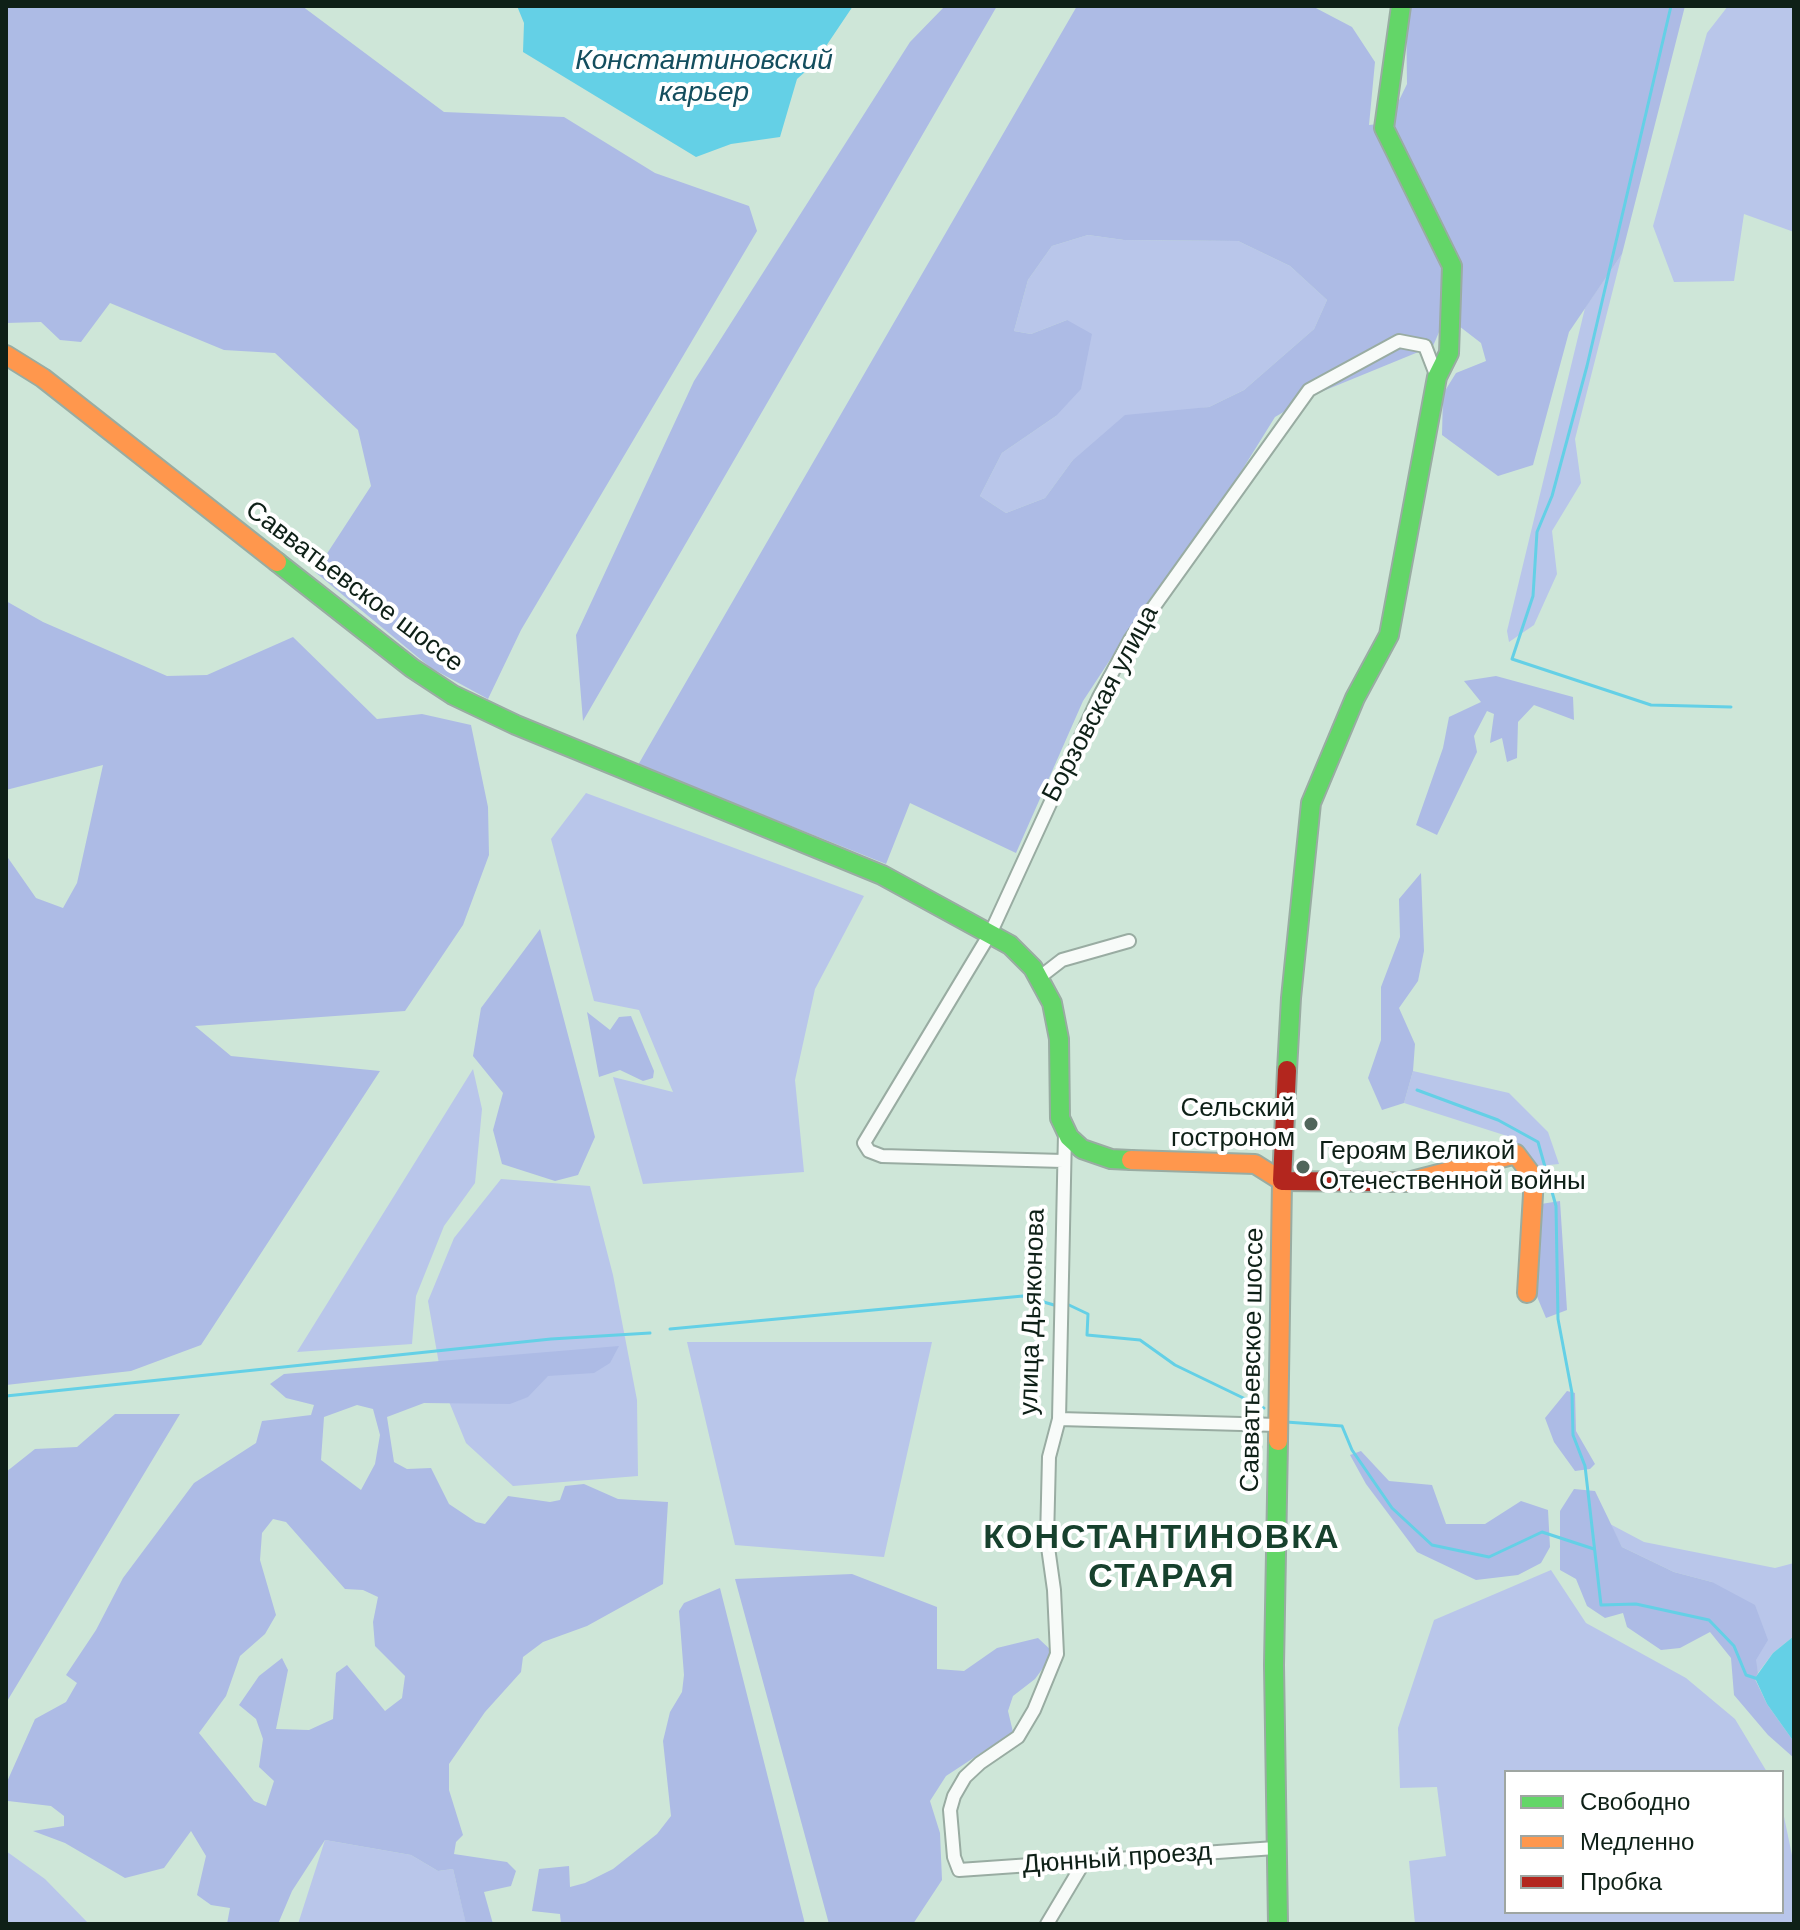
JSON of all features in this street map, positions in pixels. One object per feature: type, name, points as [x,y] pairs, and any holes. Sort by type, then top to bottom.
[{"type":"main road","name":"Савватьевское шоссе","points":[[1278,1924],[1275,1848],[1282,1181],[1291,998],[1311,803],[1355,698],[1389,635],[1437,377],[1449,353],[1452,266],[1384,128],[1401,6]]},
{"type":"main road","name":"Савватьевское шоссе","points":[[6,355],[43,378],[412,668],[453,695],[558,743],[882,875],[991,932]]},
{"type":"main road","name":"улица Дьяконова","points":[[991,932],[1018,952],[1040,977],[1058,1025],[1060,1115],[1065,1132]]},
{"type":"main road","points":[[1065,1132],[1082,1149],[1105,1158],[1258,1165],[1273,1171],[1282,1181],[1408,1182],[1504,1154],[1516,1154],[1526,1163],[1534,1178],[1527,1293]]},
{"type":"street","name":"Борзовская улица","points":[[1063,1161],[882,1156],[866,1149],[867,1136],[991,932],[1099,697],[1130,640],[1309,390],[1399,341],[1425,346],[1437,377]]},
{"type":"street","points":[[1040,977],[1062,960],[1129,941]]},
{"type":"street","name":"улица Дьяконова","points":[[959,1870],[951,1838],[950,1810],[954,1796],[965,1777],[980,1763],[1018,1737],[1034,1710],[1057,1654],[1054,1590],[1047,1540],[1049,1457],[1059,1419],[1065,1132]]},
{"type":"street","points":[[1059,1419],[1278,1425]]},
{"type":"street","name":"Дюнный проезд","points":[[959,1870],[1275,1848]]},
{"type":"street","points":[[1047,1924],[1084,1862]]},
{"type":"shaded area","points":[[6,6],[302,6],[444,112],[564,117],[655,173],[749,206],[757,231],[521,630],[488,699],[431,668],[315,572],[371,486],[358,430],[275,353],[224,350],[110,303],[81,342],[60,340],[41,322],[6,323]]},
{"type":"shaded area","points":[[945,6],[997,6],[583,721],[576,635],[694,381],[910,42]]},
{"type":"shaded area","points":[[1077,6],[1312,6],[1352,27],[1375,62],[1369,125],[1388,123],[1407,84],[1406,6],[1685,6],[1622,254],[1569,332],[1533,465],[1498,476],[1442,435],[1443,394],[1456,373],[1486,361],[1481,343],[1446,316],[1433,346],[1311,396],[1275,417],[1221,504],[1195,559],[1152,596],[1083,701],[1016,853],[910,803],[886,864],[638,765]],"holes":[[[1088,235],[1124,240],[1238,241],[1290,266],[1327,300],[1314,329],[1244,390],[1209,407],[1125,415],[1072,461],[1045,498],[1006,513],[980,496],[1002,453],[1056,416],[1081,389],[1092,334],[1067,320],[1031,334],[1014,331],[1028,280],[1052,246]]]},
{"type":"shaded area","points":[[1728,6],[1794,6],[1794,232],[1744,214],[1734,281],[1674,282],[1653,226],[1707,33]]},
{"type":"shaded area","points":[[1088,235],[1124,240],[1238,241],[1290,266],[1327,300],[1314,329],[1244,390],[1209,407],[1170,413],[1072,461],[1045,498],[1006,513],[980,496],[1002,453],[1056,416],[1067,320],[1031,334],[1014,331],[1028,280],[1052,246]]},
{"type":"shaded area","points":[[1622,254],[1575,439],[1581,483],[1552,531],[1557,574],[1534,625],[1509,642],[1507,631],[1585,308]]},
{"type":"shaded area","points":[[6,601],[43,622],[167,676],[207,675],[293,637],[377,719],[422,714],[471,725],[488,807],[489,855],[463,925],[405,1011],[195,1026],[231,1056],[380,1071],[201,1345],[131,1371],[6,1385],[6,855],[36,898],[63,908],[77,883],[103,765],[6,790]]},
{"type":"shaded area","points":[[1496,676],[1573,697],[1574,720],[1534,705],[1518,722],[1517,758],[1507,762],[1502,738],[1490,743],[1494,714],[1487,711],[1474,736],[1477,752],[1437,835],[1416,825],[1443,748],[1449,717],[1481,702],[1464,681]]},
{"type":"shaded area","points":[[586,793],[864,896],[815,989],[795,1080],[804,1172],[643,1184],[613,1077],[673,1092],[639,1010],[594,1001],[551,839]]},
{"type":"shaded area","points":[[1421,873],[1424,951],[1418,981],[1399,1008],[1415,1044],[1413,1071],[1404,1103],[1382,1110],[1368,1078],[1381,1040],[1381,987],[1400,937],[1399,899]]},
{"type":"shaded area","points":[[540,929],[595,1137],[578,1175],[555,1181],[502,1164],[493,1130],[503,1093],[473,1056],[481,1008]]},
{"type":"shaded area","points":[[587,1012],[610,1030],[619,1017],[631,1016],[654,1071],[653,1078],[643,1081],[620,1070],[599,1077]]},
{"type":"shaded area","points":[[473,1069],[482,1109],[475,1183],[444,1226],[416,1296],[412,1344],[297,1352]]},
{"type":"shaded area","points":[[1413,1071],[1509,1093],[1548,1132],[1559,1164],[1539,1166],[1504,1135],[1404,1103]]},
{"type":"shaded area","points":[[501,1179],[590,1186],[613,1275],[637,1400],[638,1476],[513,1486],[466,1443],[443,1387],[428,1301],[454,1238]]},
{"type":"shaded area","points":[[1560,1201],[1567,1310],[1546,1318],[1530,1280],[1541,1204]]},
{"type":"shaded area","points":[[687,1342],[932,1342],[884,1557],[735,1545]]},
{"type":"shaded area","points":[[619,1346],[610,1363],[594,1373],[548,1376],[528,1397],[510,1404],[424,1403],[387,1417],[394,1462],[407,1469],[431,1468],[449,1504],[476,1522],[485,1524],[508,1496],[550,1502],[560,1500],[565,1486],[584,1484],[618,1499],[668,1502],[663,1584],[587,1626],[543,1642],[523,1657],[521,1672],[485,1712],[449,1764],[449,1790],[463,1835],[456,1842],[454,1854],[507,1862],[516,1871],[511,1886],[484,1892],[493,1924],[466,1924],[453,1869],[438,1871],[411,1855],[325,1840],[292,1891],[278,1924],[227,1924],[230,1908],[211,1905],[197,1895],[206,1856],[191,1831],[164,1868],[125,1878],[65,1843],[33,1831],[64,1826],[64,1816],[51,1806],[8,1801],[6,1784],[35,1719],[66,1702],[77,1683],[66,1675],[96,1630],[123,1578],[194,1483],[256,1443],[262,1421],[311,1415],[314,1405],[286,1398],[270,1384],[284,1374]],"holes":[[[357,1405],[373,1409],[380,1435],[375,1464],[361,1490],[321,1460],[324,1417]],[[273,1519],[286,1522],[345,1589],[363,1590],[378,1597],[373,1622],[375,1646],[405,1676],[402,1698],[385,1711],[347,1665],[336,1673],[333,1719],[309,1730],[276,1729],[288,1670],[282,1658],[259,1676],[239,1705],[256,1719],[263,1739],[259,1767],[274,1781],[266,1806],[254,1801],[199,1733],[226,1696],[240,1656],[265,1634],[276,1615],[260,1560],[262,1533]]]},
{"type":"shaded area","points":[[1567,1391],[1575,1393],[1576,1431],[1595,1464],[1590,1469],[1575,1471],[1554,1442],[1545,1418]]},
{"type":"shaded area","points":[[115,1414],[180,1414],[6,1703],[6,1472],[35,1449],[77,1447]]},
{"type":"shaded area","points":[[1361,1451],[1389,1481],[1432,1485],[1446,1524],[1485,1524],[1521,1501],[1548,1510],[1550,1547],[1541,1563],[1518,1575],[1476,1580],[1417,1552],[1366,1484],[1350,1455]]},
{"type":"shaded area","points":[[1574,1489],[1595,1491],[1622,1547],[1674,1572],[1712,1582],[1755,1605],[1768,1640],[1756,1660],[1758,1673],[1755,1679],[1767,1704],[1794,1742],[1794,1758],[1768,1735],[1734,1695],[1731,1658],[1710,1632],[1680,1648],[1661,1650],[1627,1627],[1623,1613],[1605,1618],[1587,1606],[1576,1579],[1560,1570],[1560,1511]]},
{"type":"shaded area","points":[[1610,1524],[1644,1542],[1775,1568],[1794,1563],[1794,1636],[1773,1653],[1758,1673],[1755,1660],[1712,1582],[1674,1572],[1622,1547]]},
{"type":"shaded area","points":[[1551,1570],[1586,1623],[1686,1678],[1735,1719],[1766,1770],[1504,1770],[1504,1914],[1784,1914],[1784,1817],[1794,1865],[1794,1924],[1415,1924],[1409,1861],[1446,1856],[1437,1787],[1400,1788],[1398,1728],[1434,1620]]},
{"type":"shaded area","points":[[852,1574],[937,1607],[937,1669],[964,1671],[997,1648],[1038,1638],[1054,1653],[1035,1679],[1013,1696],[1008,1711],[1013,1732],[946,1776],[930,1801],[940,1833],[942,1880],[913,1924],[829,1924],[735,1579]]},
{"type":"shaded area","points":[[720,1588],[805,1924],[561,1924],[560,1914],[532,1911],[539,1869],[569,1866],[570,1887],[585,1883],[613,1869],[657,1834],[671,1816],[663,1741],[670,1712],[682,1692],[684,1675],[679,1611],[684,1603]]},
{"type":"shaded area","points":[[325,1840],[411,1855],[438,1871],[453,1869],[466,1923],[298,1924]]},
{"type":"shaded area","points":[[6,1851],[45,1879],[89,1924],[6,1924]]},
{"type":"water","name":"Константиновский карьер","points":[[517,6],[853,6],[814,64],[797,79],[780,137],[731,144],[696,157],[523,52],[524,23]]},
{"type":"water","points":[[1794,1636],[1794,1742],[1767,1704],[1755,1678],[1773,1653]]},
{"type":"waterway","points":[[1671,6],[1587,366],[1552,496],[1537,532],[1533,596],[1512,659],[1651,705],[1731,707]]},
{"type":"waterway","points":[[1417,1090],[1498,1120],[1538,1142],[1556,1206],[1558,1319],[1572,1393],[1573,1435],[1585,1466],[1601,1605],[1636,1604],[1709,1620],[1734,1646],[1746,1675],[1758,1679]]},
{"type":"waterway","points":[[670,1329],[1023,1296],[1054,1305]]},
{"type":"waterway","points":[[1069,1305],[1088,1314],[1087,1335],[1140,1340],[1175,1365],[1264,1408]]},
{"type":"waterway","points":[[6,1396],[551,1339],[650,1333]]},
{"type":"waterway","points":[[1286,1422],[1342,1426],[1352,1450],[1392,1508],[1432,1545],[1489,1557],[1542,1532],[1594,1549]]},
{"type":"traffic: fast","points":[[1287,1070],[1291,998],[1311,803],[1355,698],[1389,635],[1437,377],[1449,353],[1452,266],[1384,128],[1401,6]]},
{"type":"traffic: fast","points":[[277,562],[412,668],[453,695],[516,725],[882,875],[1010,945],[1033,968],[1052,1003],[1059,1039],[1060,1118],[1069,1137],[1082,1149],[1111,1159],[1131,1160]]},
{"type":"traffic: fast","points":[[1278,1441],[1274,1665],[1278,1924]]},
{"type":"traffic: slow","points":[[6,355],[43,378],[277,562]]},
{"type":"traffic: slow","points":[[1382,1182],[1408,1182],[1516,1154],[1534,1178],[1527,1293]]},
{"type":"traffic: slow","points":[[1131,1160],[1255,1164],[1282,1181],[1278,1441]]},
{"type":"traffic: jam","points":[[1287,1070],[1282,1181],[1382,1182]]},
{"type":"place","name":"Сельский гостроном","points":[[1311,1124]]},
{"type":"place","name":"Героям Великой Отечественной войны","points":[[1303,1167]]},
{"type":"district","name":"КОНСТАНТИНОВКА СТАРАЯ","points":[[1162,1558]]}]
